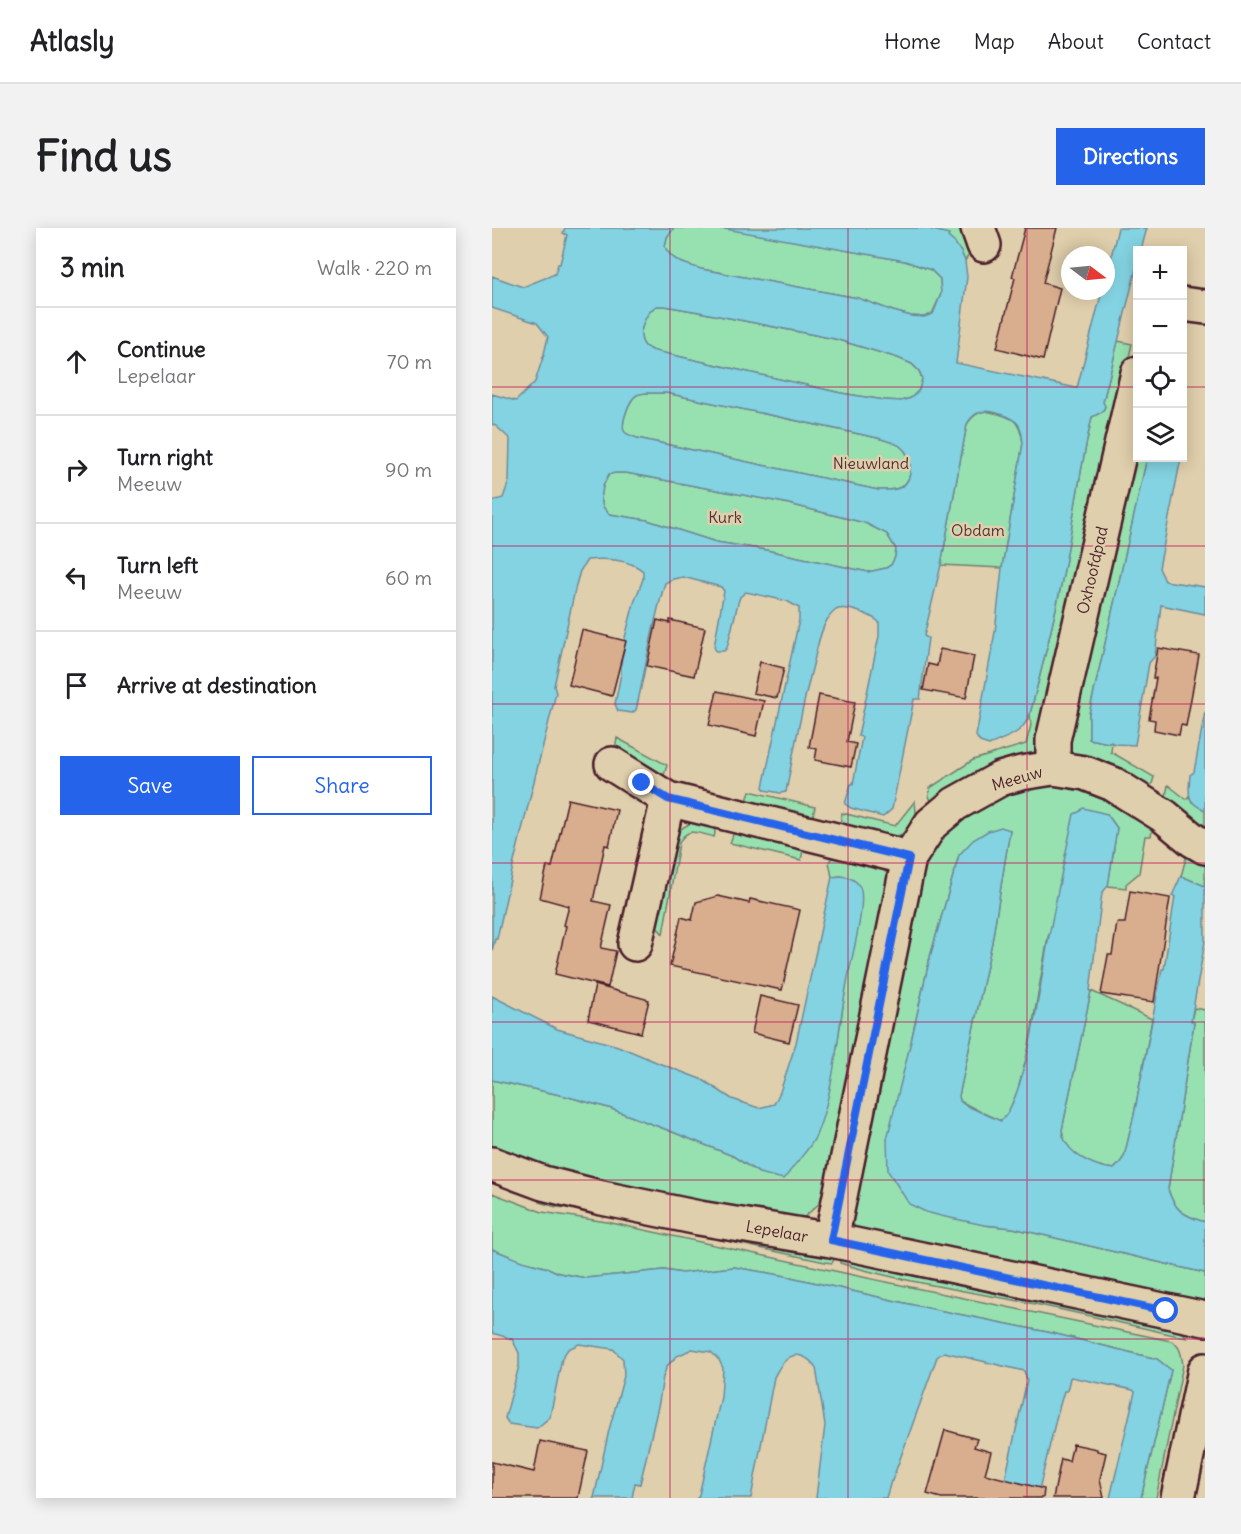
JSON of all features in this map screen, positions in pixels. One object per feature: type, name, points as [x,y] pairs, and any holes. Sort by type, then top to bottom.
[{"type":"street","points":[[1187,303],[1205,308]]},
{"type":"street","name":"Oxhoofdpad","points":[[1053,768],[1053,740],[1133,390]]},
{"type":"street","points":[[612,764],[668,799],[909,858]]},
{"type":"street","name":"Meeuw","points":[[831,1240],[909,858],[931,824],[955,804],[1000,779],[1053,768],[1085,773],[1113,784],[1164,816],[1205,847]]},
{"type":"street","points":[[635,944],[668,799]]},
{"type":"street","name":"Lepelaar","points":[[492,1164],[543,1183],[602,1198],[699,1218],[831,1240],[1205,1318]]},
{"type":"street","points":[[1178,1498],[1205,1370]]},
{"type":"green space","points":[[674,228],[730,229],[905,261],[931,270],[940,279],[941,294],[932,314],[924,317],[911,316],[858,298],[701,269],[680,262],[668,252],[665,247],[667,237]]},
{"type":"green space","points":[[926,228],[966,228],[974,247],[965,261],[961,252],[948,237],[949,235]]},
{"type":"green space","points":[[657,306],[835,339],[898,358],[912,364],[919,371],[922,379],[919,390],[911,398],[901,401],[884,400],[841,393],[654,351],[645,346],[641,336],[646,318]]},
{"type":"green space","points":[[1118,341],[1132,344],[1040,743],[1023,762],[940,805],[931,801],[930,788],[973,760],[1026,744],[1031,725],[1030,714],[1059,593],[1092,417],[1102,412],[1105,407],[1103,402]]},
{"type":"green space","name":"Nieuwland","points":[[646,393],[666,393],[890,441],[904,450],[909,461],[910,473],[901,487],[878,490],[637,438],[624,431],[625,417],[634,397]]},
{"type":"green space","name":"Obdam","points":[[986,411],[1012,419],[1019,427],[1023,443],[1002,568],[941,565],[967,424],[975,415]]},
{"type":"green space","points":[[1133,449],[1133,462],[1146,462],[1089,714],[1089,739],[1112,742],[1111,752],[1154,777],[1152,784],[1142,790],[1079,764],[1068,753],[1065,745]]},
{"type":"green space","name":"Kurk","points":[[616,473],[785,503],[865,523],[887,534],[896,549],[895,557],[891,565],[886,568],[868,572],[766,550],[716,542],[647,520],[609,514],[603,507],[601,499],[603,486],[609,474]]},
{"type":"green space","points":[[617,738],[667,765],[662,782],[614,754]]},
{"type":"green space","points":[[1067,777],[1154,822],[1151,836],[1145,836],[1139,873],[1126,884],[1126,888],[1108,886],[1117,828],[1107,814],[1048,937],[1028,1051],[1018,1090],[1003,1119],[998,1121],[960,1101],[959,1096],[992,942],[1010,830],[959,855],[930,957],[912,1037],[984,1225],[1013,1228],[1205,1273],[1205,1299],[1197,1303],[860,1235],[848,1211],[920,855],[977,798]]},
{"type":"green space","points":[[1168,785],[1186,799],[1189,796],[1192,802],[1205,810],[1205,838],[1166,808]]},
{"type":"green space","points":[[750,791],[815,807],[811,824],[745,808]]},
{"type":"green space","points":[[915,801],[917,824],[909,831],[890,839],[839,832],[842,813],[895,826]]},
{"type":"green space","points":[[713,819],[714,837],[694,832],[686,834],[679,843],[663,934],[651,920],[677,831],[694,821]]},
{"type":"green space","points":[[737,824],[805,841],[801,860],[730,843]]},
{"type":"green space","points":[[1189,847],[1205,856],[1205,886],[1181,876]]},
{"type":"green space","points":[[835,852],[878,862],[887,874],[892,889],[830,1190],[822,1201],[802,1219],[792,1221],[561,1173],[492,1150],[492,1080],[609,1108],[733,1156],[759,1173],[796,1163],[815,1138],[828,1095],[846,985],[841,876],[832,877],[829,862]]},
{"type":"green space","points":[[1091,991],[1152,1019],[1124,1157],[1114,1169],[1081,1158],[1068,1146],[1062,1130]]},
{"type":"green space","points":[[1194,1008],[1205,1010],[1205,1222],[1181,1211],[1173,1202],[1168,1189],[1194,1023],[1191,1021]]},
{"type":"green space","points":[[492,1193],[542,1212],[607,1222],[1171,1341],[1179,1348],[1183,1365],[1156,1498],[1141,1498],[1171,1370],[1157,1359],[1052,1333],[734,1267],[682,1273],[664,1270],[586,1278],[559,1273],[492,1249]]},
{"type":"green space","points":[[546,1193],[835,1258],[832,1263],[825,1262],[628,1218],[582,1209],[556,1207],[539,1202],[538,1200]]},
{"type":"green space","points":[[839,1258],[1182,1331],[1187,1338],[1030,1303],[887,1276],[840,1263]]},
{"type":"water","points":[[565,228],[674,228],[667,237],[665,247],[671,256],[685,264],[701,269],[858,298],[893,311],[924,317],[933,314],[941,294],[940,279],[931,270],[905,261],[720,228],[925,228],[949,234],[948,237],[955,243],[965,261],[967,277],[956,363],[1077,388],[1100,300],[1115,300],[1114,246],[1118,228],[1147,228],[1142,246],[1133,246],[1133,281],[1103,402],[1105,406],[1102,412],[1092,417],[1056,610],[1030,714],[1019,731],[989,745],[980,742],[976,736],[995,632],[1002,568],[1023,443],[1018,424],[1001,414],[985,411],[973,416],[967,424],[941,565],[924,636],[928,638],[920,699],[914,699],[892,809],[883,817],[851,808],[845,804],[851,784],[853,784],[862,737],[858,736],[879,636],[879,622],[865,614],[846,609],[836,610],[827,620],[820,636],[809,681],[786,792],[765,790],[763,787],[799,620],[799,608],[787,601],[746,592],[740,597],[727,648],[724,651],[716,651],[714,647],[724,591],[721,587],[683,577],[665,583],[636,710],[632,713],[618,711],[615,704],[621,674],[621,653],[643,579],[643,571],[617,560],[587,560],[580,571],[576,585],[554,686],[556,693],[497,939],[495,939],[492,951],[492,501],[503,498],[509,481],[510,439],[492,424],[492,394],[516,401],[535,382],[548,337],[537,323],[492,308],[492,276],[523,287],[555,274],[560,264],[567,235],[563,233]],"holes":[[[657,306],[835,339],[898,358],[912,364],[919,371],[922,379],[919,390],[911,398],[901,401],[884,400],[841,393],[654,351],[645,346],[642,341],[643,324],[653,309]],[[645,393],[666,393],[878,438],[900,446],[904,450],[909,461],[910,473],[901,487],[878,490],[637,438],[624,431],[626,412],[634,397]],[[616,473],[785,503],[865,523],[887,534],[896,549],[895,557],[891,565],[886,568],[868,572],[766,550],[716,542],[647,520],[609,514],[603,507],[601,499],[603,486],[609,474]]]},
{"type":"water","points":[[1146,462],[1180,462],[1159,568],[1165,581],[1205,587],[1205,614],[1161,605],[1155,656],[1149,663],[1135,745],[1089,739],[1089,714]]},
{"type":"water","points":[[1205,712],[1205,810],[1194,804],[1189,792],[1190,775],[1194,772]]},
{"type":"water","points":[[1083,808],[1107,814],[1117,828],[1108,886],[1102,893],[1091,991],[1062,1130],[1064,1138],[1068,1146],[1081,1157],[1106,1168],[1114,1169],[1124,1157],[1162,969],[1164,969],[1175,896],[1172,896],[1181,876],[1205,886],[1205,941],[1191,1021],[1194,1022],[1168,1189],[1173,1202],[1181,1211],[1205,1222],[1205,1273],[1013,1228],[984,1225],[926,1212],[909,1204],[888,1171],[887,1139],[930,957],[959,855],[973,840],[988,831],[1001,827],[1010,830],[992,942],[959,1096],[960,1101],[965,1105],[1001,1121],[1010,1108],[1026,1062],[1074,814]]},
{"type":"water","points":[[841,876],[857,882],[862,895],[832,1077],[815,1138],[783,1179],[759,1173],[733,1156],[609,1108],[492,1080],[492,996],[557,1029],[618,1046],[703,1080],[732,1099],[759,1108],[774,1104],[796,1043],[832,877]]},
{"type":"water","points":[[492,1249],[559,1273],[586,1278],[664,1270],[682,1273],[734,1267],[1052,1333],[1157,1359],[1171,1370],[1141,1498],[1110,1498],[1135,1392],[1133,1390],[1070,1378],[1057,1415],[1037,1498],[1004,1484],[1027,1380],[1024,1371],[944,1352],[937,1357],[886,1498],[816,1498],[825,1425],[816,1368],[807,1358],[794,1356],[784,1362],[774,1377],[751,1498],[697,1498],[721,1397],[723,1368],[711,1352],[692,1349],[677,1356],[667,1366],[640,1484],[635,1483],[632,1498],[594,1498],[624,1376],[623,1359],[613,1349],[579,1344],[568,1349],[562,1358],[550,1417],[537,1428],[509,1424],[505,1418],[519,1366],[519,1353],[512,1339],[492,1333]]},
{"type":"building","points":[[1025,228],[1057,228],[1043,283],[1060,288],[1043,360],[997,348]]},
{"type":"building","points":[[657,620],[670,623],[670,620],[705,628],[694,676],[647,666]]},
{"type":"building","points":[[582,630],[626,641],[612,696],[569,685]]},
{"type":"building","points":[[1158,648],[1199,655],[1186,726],[1181,725],[1179,735],[1154,730],[1155,720],[1149,719]]},
{"type":"building","points":[[940,649],[974,656],[966,698],[923,690],[928,664],[937,666]]},
{"type":"building","points":[[760,662],[784,668],[777,698],[753,693]]},
{"type":"building","points":[[717,691],[764,701],[756,736],[709,725]]},
{"type":"building","points":[[819,695],[855,702],[847,742],[856,744],[851,767],[815,760],[817,749],[809,747]]},
{"type":"building","points":[[568,799],[617,810],[609,846],[605,845],[593,901],[611,905],[601,948],[616,951],[608,987],[555,974],[569,906],[540,898],[547,866],[552,867]]},
{"type":"building","points":[[1130,891],[1170,898],[1154,1002],[1101,994],[1108,955],[1112,955],[1117,923],[1125,923]]},
{"type":"building","points":[[718,896],[749,903],[750,899],[800,910],[782,990],[670,966],[681,917],[692,920],[696,902]]},
{"type":"building","points":[[595,985],[649,1000],[641,1033],[588,1020]]},
{"type":"building","points":[[760,996],[798,1005],[789,1042],[752,1033]]},
{"type":"building","points":[[945,1430],[977,1439],[974,1447],[991,1452],[985,1474],[1044,1489],[1043,1498],[941,1498],[927,1494]]},
{"type":"building","points":[[540,1441],[588,1451],[578,1498],[492,1498],[492,1462],[534,1472]]},
{"type":"building","points":[[1073,1444],[1106,1453],[1100,1479],[1104,1498],[1053,1498],[1061,1459],[1069,1461]]},
{"type":"route","points":[[642,783],[668,799],[909,858],[831,1240],[1166,1311]]}]
